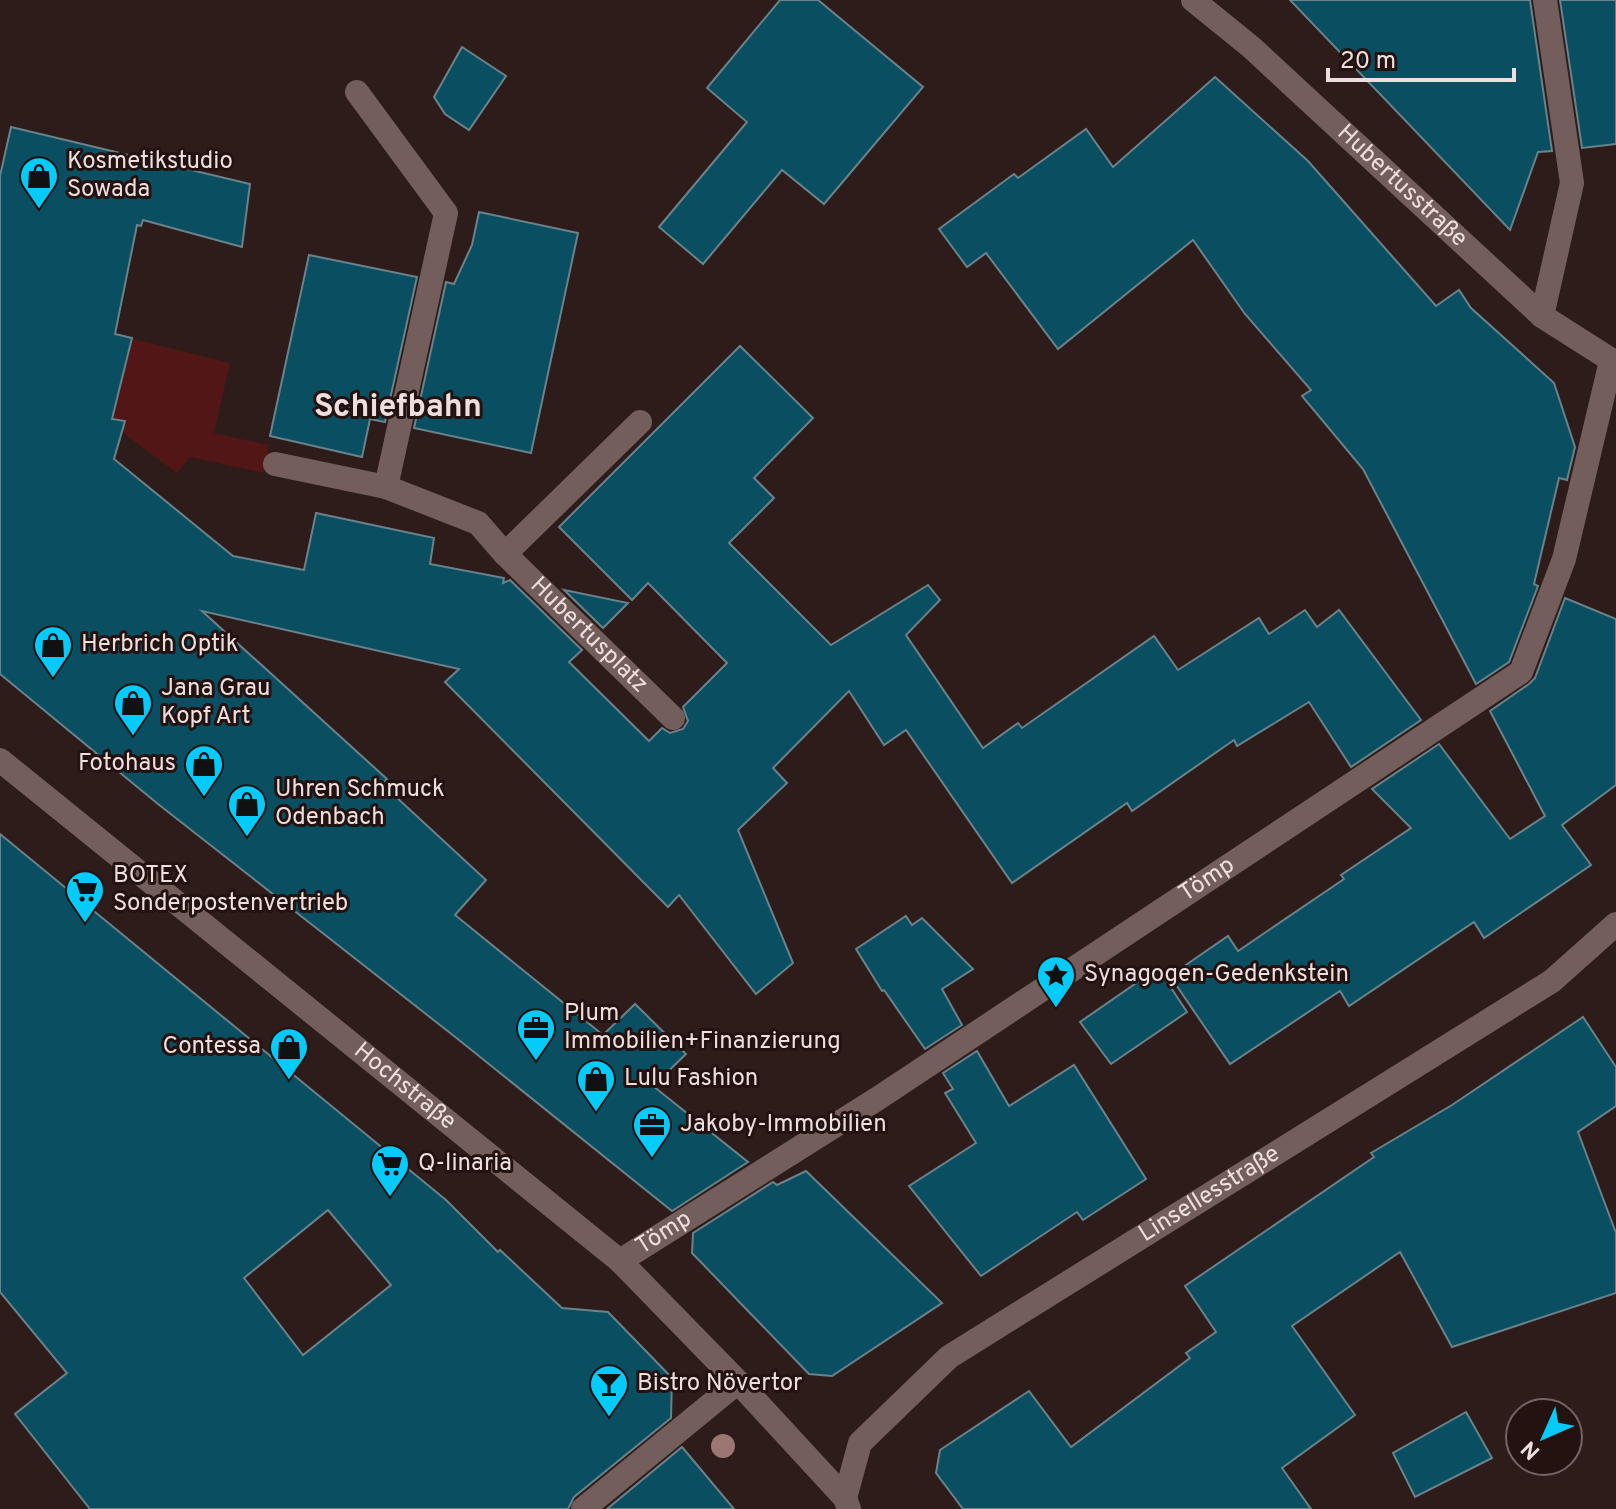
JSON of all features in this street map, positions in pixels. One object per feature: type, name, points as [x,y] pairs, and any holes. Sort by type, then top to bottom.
[{"type":"street","name":"Hubertusstraße","points":[[1193,0],[1251,47],[1542,316],[1613,362]]},
{"type":"street","points":[[1542,316],[1572,183],[1545,0]]},
{"type":"street","points":[[357,92],[446,213],[386,487]]},
{"type":"street","name":"Tömp","points":[[620,1261],[877,1099],[1521,672],[1564,559],[1613,362]]},
{"type":"street","points":[[505,554],[640,422]]},
{"type":"street","name":"Hubertusplatz","points":[[275,464],[386,487],[478,523],[505,554],[673,718]]},
{"type":"street","name":"Hochstraße","points":[[0,760],[620,1261],[738,1382],[847,1504]]},
{"type":"street","name":"Linsellesstraße","points":[[847,1504],[860,1443],[949,1357],[1552,981],[1616,924]]},
{"type":"street","points":[[583,1509],[738,1382]]},
{"type":"shaded area","points":[[133,339],[230,363],[214,433],[269,445],[264,473],[190,457],[177,473],[122,432],[125,420],[113,418]]},
{"type":"building","points":[[780,0],[818,0],[923,87],[824,204],[782,170],[703,264],[659,227],[747,122],[707,88]]},
{"type":"building","points":[[1290,0],[1530,0],[1552,151],[1538,152],[1510,230]]},
{"type":"building","points":[[1560,0],[1616,0],[1616,144],[1582,148]]},
{"type":"building","points":[[462,47],[506,76],[469,130],[445,114],[434,97]]},
{"type":"building","points":[[1215,77],[1308,161],[1436,306],[1459,290],[1471,308],[1554,383],[1575,447],[1567,480],[1559,478],[1534,584],[1538,586],[1509,662],[1476,684],[1363,469],[1302,396],[1311,390],[1245,314],[1193,240],[1058,349],[986,253],[967,267],[939,229],[1014,174],[1018,178],[1086,129],[1113,167]]},
{"type":"building","points":[[11,127],[250,184],[242,247],[143,220],[141,226],[137,225],[115,334],[132,338],[112,419],[125,421],[114,459],[233,556],[304,570],[316,513],[434,538],[430,564],[504,578],[503,583],[510,580],[582,650],[569,662],[649,741],[662,728],[670,733],[683,729],[688,721],[683,707],[727,663],[648,583],[632,600],[559,527],[740,346],[813,418],[754,478],[774,498],[729,543],[831,645],[928,585],[940,600],[906,635],[983,748],[1018,723],[1022,728],[1154,636],[1178,670],[1259,618],[1269,634],[1305,610],[1317,627],[1339,610],[1421,720],[1351,767],[1309,702],[1237,746],[1234,740],[1132,811],[1127,803],[1012,883],[906,730],[884,745],[849,691],[773,768],[787,783],[738,830],[793,963],[756,994],[679,895],[668,907],[445,682],[459,669],[202,611],[387,779],[382,784],[486,880],[455,915],[603,1035],[635,1004],[686,1054],[653,1086],[748,1162],[672,1211],[158,804],[0,674],[0,176]]},
{"type":"building","points":[[479,212],[578,233],[531,453],[414,428],[446,282],[454,284],[472,245]]},
{"type":"building","points":[[309,255],[417,277],[385,422],[370,419],[362,457],[270,436]]},
{"type":"building","points":[[564,590],[628,603],[603,628]]},
{"type":"building","points":[[1565,598],[1616,619],[1616,785],[1562,825],[1591,865],[1484,938],[1474,922],[1349,1006],[1340,991],[1230,1064],[1170,976],[1228,936],[1238,951],[1344,879],[1341,875],[1411,828],[1372,789],[1439,744],[1510,839],[1545,816],[1490,711],[1535,678]]},
{"type":"building","points":[[0,834],[446,1200],[498,1252],[500,1250],[562,1308],[608,1312],[672,1378],[671,1418],[574,1497],[568,1509],[90,1509],[15,1414],[67,1373],[0,1292]],"holes":[[[328,1210],[391,1285],[303,1355],[244,1278]]]},
{"type":"building","points":[[906,916],[912,925],[922,918],[973,969],[942,989],[962,1025],[925,1049],[882,991],[856,949]]},
{"type":"building","points":[[1158,968],[1187,1012],[1111,1064],[1080,1022]]},
{"type":"building","points":[[1583,1017],[1616,1067],[1616,1106],[1578,1132],[1616,1233],[1616,1293],[1452,1347],[1400,1252],[1292,1326],[1355,1415],[1282,1468],[1311,1509],[963,1509],[936,1473],[940,1450],[1029,1391],[1071,1447],[1190,1358],[1186,1353],[1216,1332],[1185,1286],[1374,1157],[1371,1153],[1452,1105]]},
{"type":"building","points":[[977,1051],[1009,1106],[1074,1065],[1146,1179],[1083,1220],[1077,1212],[981,1276],[909,1186],[976,1143],[945,1093],[953,1089],[943,1073]]},
{"type":"building","points":[[806,1171],[942,1303],[832,1376],[809,1374],[692,1253],[693,1233],[773,1182],[777,1185]]},
{"type":"building","points":[[1466,1412],[1492,1458],[1415,1497],[1393,1453]]},
{"type":"building","points":[[682,1447],[734,1509],[607,1509]]},
{"type":"place","name":"Kosmetikstudio Sowada","points":[[39,210]]},
{"type":"place","name":"Herbrich Optik","points":[[53,679]]},
{"type":"place","name":"Jana Grau Kopf Art","points":[[133,737]]},
{"type":"place","name":"Fotohaus","points":[[204,798]]},
{"type":"place","name":"Uhren Schmuck Odenbach","points":[[247,838]]},
{"type":"place","name":"BOTEX Sonderpostenvertrieb","points":[[85,924]]},
{"type":"place","name":"Synagogen-Gedenkstein","points":[[1056,1009]]},
{"type":"place","name":"Plum Immobilien+Finanzierung","points":[[536,1062]]},
{"type":"place","name":"Contessa","points":[[289,1081]]},
{"type":"place","name":"Lulu Fashion","points":[[596,1113]]},
{"type":"place","name":"Jakoby-Immobilien","points":[[652,1159]]},
{"type":"place","name":"Q-linaria","points":[[390,1198]]},
{"type":"place","name":"Bistro Növertor","points":[[609,1418]]},
{"type":"district","name":"Schiefbahn","points":[[398,408]]}]
